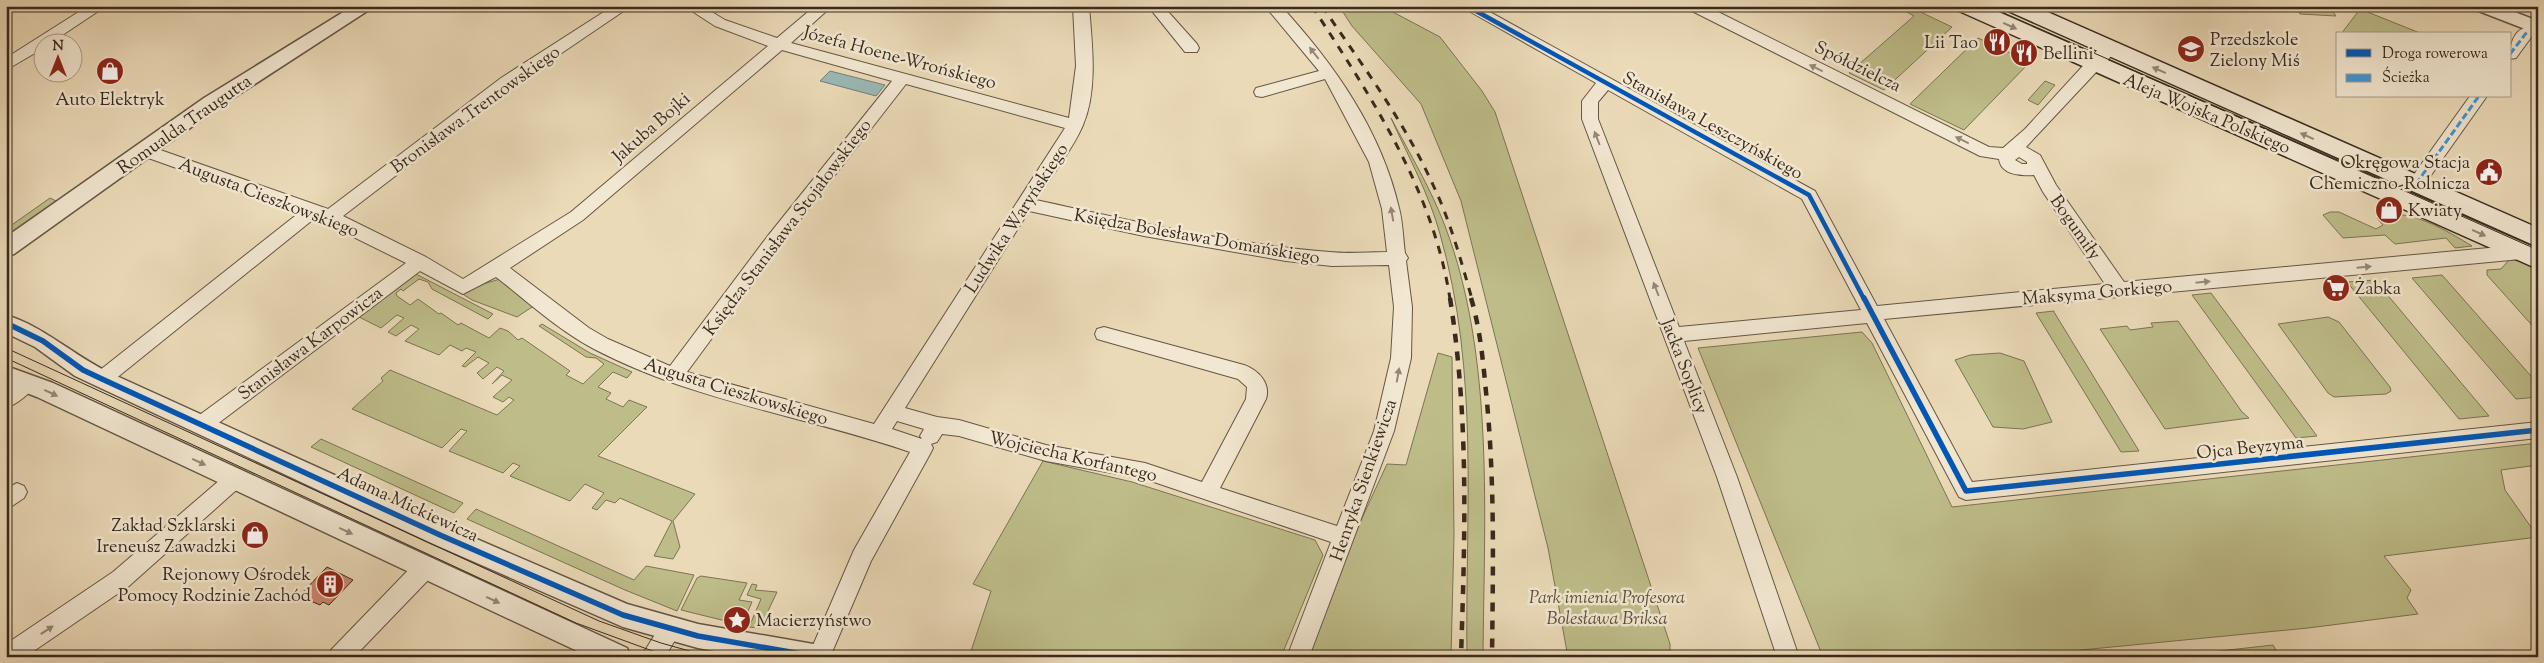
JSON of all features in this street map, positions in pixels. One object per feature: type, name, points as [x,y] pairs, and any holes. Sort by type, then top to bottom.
[{"type":"main road","name":"Aleja Wojska Polskiego","points":[[1966,6],[2102,56],[2416,184],[2532,250]]},
{"type":"main road","name":"Aleja Wojska Polskiego","points":[[2015,6],[2102,56],[2532,250]]},
{"type":"street","points":[[6,65],[99,6]]},
{"type":"street","name":"Romualda Traugutta","points":[[6,248],[143,150],[244,81],[366,6]]},
{"type":"street","name":"Bronisława Trentowskiego","points":[[102,380],[322,214],[507,82],[624,6]]},
{"type":"street","name":"Józefa Hoene-Wrońskiego","points":[[691,6],[720,23],[778,44],[1075,125]]},
{"type":"street","name":"Jakuba Bojki","points":[[496,268],[577,216],[825,6]]},
{"type":"street","name":"Ludwika Waryńskiego","points":[[879,433],[1075,125],[1080,106],[1083,74],[1081,6]]},
{"type":"street","points":[[1155,6],[1191,48]]},
{"type":"street","name":"Henryka Sienkiewicza","points":[[1272,6],[1307,44],[1329,73],[1352,109],[1382,173],[1389,197],[1399,258],[1403,329],[1395,390],[1377,452],[1298,657]]},
{"type":"street","name":"Stanisława Leszczyńskiego","points":[[1468,6],[1805,192],[1814,202],[1966,491]]},
{"type":"street","name":"Spółdzielcza","points":[[1693,6],[1986,152],[2008,153],[2018,151],[2033,159]]},
{"type":"street","points":[[2482,6],[2532,30],[2512,52]]},
{"type":"street","points":[[2033,159],[2036,165],[2032,170],[2016,169],[2007,162],[2008,153],[2031,133],[2102,56]]},
{"type":"street","points":[[1262,92],[1329,73]]},
{"type":"street","name":"Księdza Stanisława Stojałowskiego","points":[[674,376],[778,236],[902,79]]},
{"type":"street","name":"Jacka Soplicy","points":[[1606,82],[1590,101],[1590,119],[1743,519],[1788,657]]},
{"type":"street","points":[[2416,184],[2478,98]]},
{"type":"street","name":"Bogumiły","points":[[2031,133],[2027,148],[2049,188],[2119,290]]},
{"type":"street","name":"Augusta Cieszkowskiego","points":[[143,150],[322,214],[420,262],[463,287],[496,268],[565,321],[588,336],[620,353],[674,376],[879,433]]},
{"type":"street","name":"Bogumiły","points":[[2016,169],[2038,179],[2049,188]]},
{"type":"street","name":"Księdza Bolesława Domańskiego","points":[[1026,204],[1144,230],[1293,255],[1332,259],[1399,258]]},
{"type":"street","name":"Maksyma Gorkiego","points":[[1674,335],[1873,314],[1890,310],[2532,250]]},
{"type":"street","name":"Stanisława Karpowicza","points":[[201,425],[420,262]]},
{"type":"street","name":"Adama Mickiewicza","points":[[6,323],[44,341],[79,367],[102,380],[624,615],[670,630],[819,657]]},
{"type":"street","points":[[1104,334],[1244,373],[1256,382],[1258,393],[1256,399],[1208,491]]},
{"type":"street","points":[[6,400],[17,379],[618,657]]},
{"type":"street","points":[[819,657],[862,557],[937,424],[892,412]]},
{"type":"street","name":"Wojciecha Korfantego","points":[[937,424],[959,428],[1046,453],[1145,471],[1345,538]]},
{"type":"street","name":"Ojca Beyzyma","points":[[1966,491],[2538,430]]},
{"type":"street","points":[[879,433],[923,448]]},
{"type":"street","points":[[6,657],[120,580],[234,478]]},
{"type":"street","points":[[339,657],[425,568]]},
{"type":"street","points":[[652,657],[670,630]]},
{"type":"green space","name":"Park imienia Profesora Bolesława Briksa","points":[[1339,6],[1379,6],[1440,37],[1482,91],[1495,112],[1670,644],[1670,657],[1568,657],[1548,548],[1461,201],[1421,104],[1352,26]]},
{"type":"green space","points":[[2294,6],[2329,6],[2336,16],[2300,14]]},
{"type":"green space","points":[[1910,7],[1952,27],[1884,90],[1849,73],[1914,16],[1905,11]]},
{"type":"green space","points":[[2360,9],[2418,32],[2343,32]]},
{"type":"green space","points":[[1978,38],[2030,62],[1964,130],[1910,104]]},
{"type":"green space","points":[[2045,81],[2055,85],[2038,105],[2028,100]]},
{"type":"green space","points":[[1391,118],[1427,185],[1445,226],[1461,276],[1472,329],[1479,384],[1485,495],[1483,657],[1467,657],[1468,444],[1466,391],[1453,286],[1440,234],[1430,204]]},
{"type":"green space","points":[[50,198],[58,202],[6,237],[6,229]]},
{"type":"green space","points":[[2330,212],[2339,212],[2376,229],[2383,225],[2377,218],[2400,214],[2413,217],[2439,227],[2472,246],[2455,248],[2446,238],[2395,244],[2385,235],[2343,238],[2323,215]]},
{"type":"green space","points":[[2509,260],[2519,260],[2538,266],[2538,332],[2487,275],[2487,270],[2501,269]]},
{"type":"green space","points":[[416,274],[493,314],[488,319],[432,289],[428,282],[419,279],[403,291],[401,289],[396,293],[397,296],[410,305],[418,299],[458,325],[461,323],[489,338],[500,328],[508,331],[518,340],[522,338],[570,371],[566,375],[583,384],[604,364],[596,358],[586,357],[539,326],[542,324],[590,353],[632,372],[627,378],[613,372],[598,387],[611,393],[606,399],[623,407],[629,400],[647,407],[598,456],[695,494],[673,521],[680,547],[673,559],[654,556],[672,521],[620,498],[615,503],[606,500],[597,510],[592,508],[604,493],[585,484],[570,501],[510,476],[520,466],[513,463],[503,473],[449,451],[467,431],[461,429],[442,448],[352,409],[383,381],[381,378],[390,370],[497,415],[514,400],[509,397],[503,402],[493,397],[512,380],[502,375],[492,384],[504,371],[497,367],[483,379],[477,373],[489,363],[478,357],[465,367],[462,366],[476,352],[466,348],[462,351],[450,345],[439,355],[405,341],[419,329],[411,325],[396,336],[388,332],[404,318],[397,315],[381,328],[359,317]]},
{"type":"green space","points":[[2442,275],[2538,384],[2538,397],[2516,399],[2412,278]]},
{"type":"green space","points":[[500,279],[535,305],[517,317],[472,300],[453,288],[466,289]]},
{"type":"green space","points":[[2375,280],[2489,416],[2459,419],[2347,282]]},
{"type":"green space","points":[[2211,293],[2317,436],[2296,438],[2192,295]]},
{"type":"green space","points":[[2054,311],[2139,451],[2121,452],[2036,313]]},
{"type":"green space","points":[[2328,317],[2339,322],[2390,387],[2391,391],[2386,394],[2334,397],[2328,393],[2278,324]]},
{"type":"green space","points":[[2178,321],[2242,412],[2249,418],[2165,429],[2100,329],[2127,326],[2130,330],[2153,327],[2151,323]]},
{"type":"green space","points":[[1862,332],[1872,343],[1952,507],[2538,443],[2538,465],[2501,470],[2505,490],[2538,537],[2384,556],[2411,590],[2407,598],[2418,614],[2308,628],[2081,650],[2084,657],[1823,657],[1698,348]]},
{"type":"green space","points":[[1438,353],[1452,357],[1454,536],[1451,657],[1306,657],[1339,568],[1387,464],[1406,465]]},
{"type":"green space","points":[[2000,353],[2024,361],[2052,422],[2023,429],[1993,427],[1955,360],[1970,355]]},
{"type":"green space","points":[[321,439],[463,503],[454,513],[311,447]]},
{"type":"green space","points":[[1043,461],[1132,482],[1315,540],[1323,555],[1281,657],[969,657],[991,591],[973,584]]},
{"type":"green space","points":[[476,509],[634,580],[646,566],[694,575],[677,611],[625,590],[467,519]]},
{"type":"green space","points":[[701,576],[747,583],[739,600],[752,602],[742,625],[681,610],[697,578]]},
{"type":"green space","points":[[752,584],[757,585],[755,590],[777,592],[760,628],[749,627],[761,599],[747,595]]},
{"type":"green space","points":[[2273,645],[2280,657],[2184,655]]},
{"type":"water","points":[[830,71],[885,85],[876,96],[820,81]]},
{"type":"building","name":"Rejonowy Ośrodek Pomocy Rodzinie Zachód","points":[[327,567],[353,580],[329,605],[323,602],[320,605],[299,596]]},
{"type":"tram line","points":[[1988,6],[2538,250]]},
{"type":"tram line","points":[[6,348],[599,621],[661,643],[711,657]]},
{"type":"tram line","points":[[6,358],[576,623],[669,657]]},
{"type":"railway","points":[[1312,6],[1356,75],[1397,145],[1430,220],[1442,259],[1450,299]]},
{"type":"railway","points":[[1322,6],[1382,94],[1423,163],[1446,214],[1472,299]]},
{"type":"railway","points":[[1450,298],[1456,343],[1463,433],[1464,566],[1461,657]]},
{"type":"railway","points":[[1471,298],[1477,321],[1482,356],[1491,458],[1493,524],[1492,657]]},
{"type":"marked path","points":[[2512,51],[2527,32]]},
{"type":"marked path","points":[[2416,184],[2478,98]]},
{"type":"cycle path","points":[[1467,6],[1796,186],[1809,195],[1966,491],[2538,430]]},
{"type":"cycle path","points":[[6,323],[43,341],[83,370],[102,379],[440,535],[623,615],[698,636],[819,657]]},
{"type":"place","name":"Lii Tao","points":[[1997,42]]},
{"type":"place","name":"Przedszkole Zielony Miś","points":[[2191,49]]},
{"type":"place","name":"Bellini","points":[[2024,53]]},
{"type":"place","name":"Auto Elektryk","points":[[110,71]]},
{"type":"place","name":"Okręgowa Stacja Chemiczno-Rolnicza","points":[[2489,172]]},
{"type":"place","name":"Kwiaty","points":[[2389,210]]},
{"type":"place","name":"Żabka","points":[[2336,288]]},
{"type":"place","name":"Zakład Szklarski Ireneusz Zawadzki","points":[[255,535]]},
{"type":"place","name":"Rejonowy Ośrodek Pomocy Rodzinie Zachód","points":[[330,584]]},
{"type":"place","name":"Macierzyństwo","points":[[737,620]]}]
